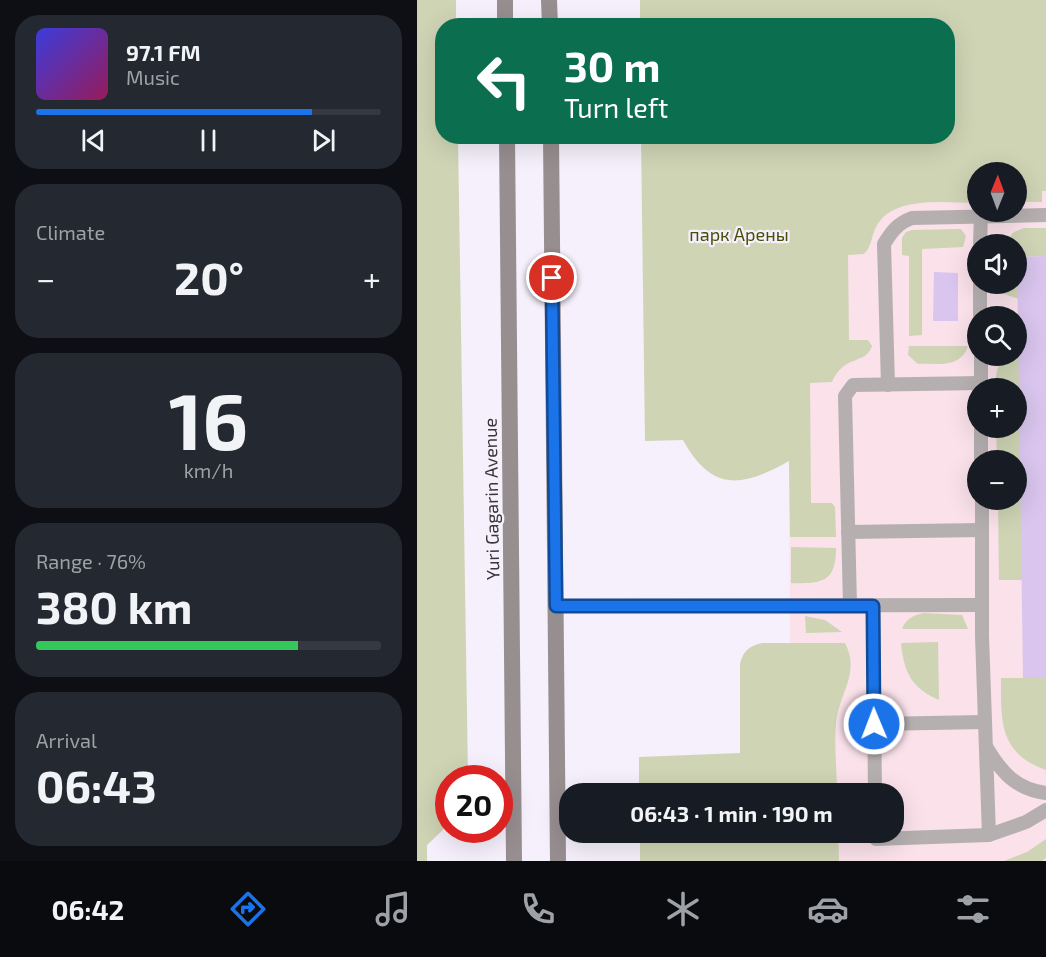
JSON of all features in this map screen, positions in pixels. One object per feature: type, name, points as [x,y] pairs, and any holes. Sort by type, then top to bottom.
[{"type":"main road","points":[[505,0],[505,18]]},
{"type":"main road","points":[[549,0],[550,18]]},
{"type":"main road","name":"Yuri Gagarin Avenue","points":[[507,144],[514,861]]},
{"type":"main road","points":[[551,144],[558,861]]},
{"type":"lane","points":[[1027,215],[1046,215]]},
{"type":"lane","points":[[888,385],[884,244],[900,223],[912,218],[967,216]]},
{"type":"lane","points":[[850,606],[845,396],[853,385],[967,386]]},
{"type":"lane","points":[[982,510],[982,605],[989,835]]},
{"type":"lane","points":[[848,532],[982,530]]},
{"type":"lane","points":[[556,606],[982,605]]},
{"type":"lane","points":[[873,606],[875,783]]},
{"type":"lane","points":[[874,724],[985,722]]},
{"type":"lane","points":[[986,747],[1002,772],[1032,791],[1046,793]]},
{"type":"lane","points":[[904,838],[989,835],[1026,822],[1046,810]]},
{"type":"shaded area","points":[[967,169],[967,222],[1027,222],[1027,169],[1046,169],[1046,861],[792,861],[792,843],[904,843],[904,783],[791,783],[789,461],[851,170]]},
{"type":"green space","points":[[417,0],[456,0],[456,18],[435,18],[435,144],[458,144],[468,765],[435,765],[435,837],[427,845],[427,861],[417,861]]},
{"type":"green space","name":"парк Арены","points":[[640,0],[1046,0],[1046,191],[1042,191],[1042,202],[1027,202],[1027,162],[967,162],[967,203],[912,204],[899,208],[888,213],[880,221],[864,254],[848,255],[849,340],[868,340],[872,346],[865,356],[842,367],[832,382],[810,383],[811,503],[832,503],[835,507],[836,537],[790,537],[789,461],[757,476],[743,480],[730,480],[717,477],[705,469],[683,440],[645,441],[641,144],[955,144],[955,18],[640,18]]},
{"type":"green space","points":[[1024,228],[1046,228],[1046,256],[1027,257],[1027,234],[1012,234]]},
{"type":"green space","points":[[961,229],[966,236],[963,247],[922,249],[922,335],[909,336],[909,256],[902,255],[902,238],[906,232],[912,230]]},
{"type":"green space","points":[[1004,294],[1019,294],[1019,299]]},
{"type":"green space","points":[[909,346],[967,346],[960,358],[954,362],[941,364],[918,364],[908,355]]},
{"type":"green space","points":[[1019,366],[1019,378],[996,378],[998,367]]},
{"type":"green space","points":[[996,438],[1020,438],[1020,450],[997,450]]},
{"type":"green space","points":[[998,510],[1021,510],[1022,580],[999,580]]},
{"type":"green space","points":[[791,547],[836,548],[830,574],[825,579],[811,583],[791,583]]},
{"type":"green space","points":[[923,613],[962,615],[968,629],[902,629],[910,618]]},
{"type":"green space","points":[[805,616],[825,620],[842,632],[806,633]]},
{"type":"green space","points":[[938,642],[939,700],[922,690],[911,678],[904,662],[901,643]]},
{"type":"green space","points":[[762,643],[845,643],[851,664],[836,724],[837,783],[639,783],[639,757],[740,753],[740,664],[747,650]]},
{"type":"green space","points":[[1001,678],[1046,678],[1046,770],[1019,755],[1011,745],[1006,734],[1001,709]]},
{"type":"green space","points":[[1046,839],[1046,858],[1042,861],[1004,861],[1027,852]]},
{"type":"green space","points":[[640,843],[838,843],[839,861],[640,861]]},
{"type":"building","points":[[1046,256],[1046,678],[1023,678],[1021,510],[1027,510],[1027,450],[1020,450],[1020,438],[1027,438],[1027,378],[1019,378],[1019,366],[1027,366],[1027,306],[1018,306],[1018,294],[1027,294],[1027,257]]},
{"type":"building","points":[[934,272],[958,273],[958,321],[933,321]]},
{"type":"route","points":[[552,278],[556,606],[873,606],[874,724]]}]
